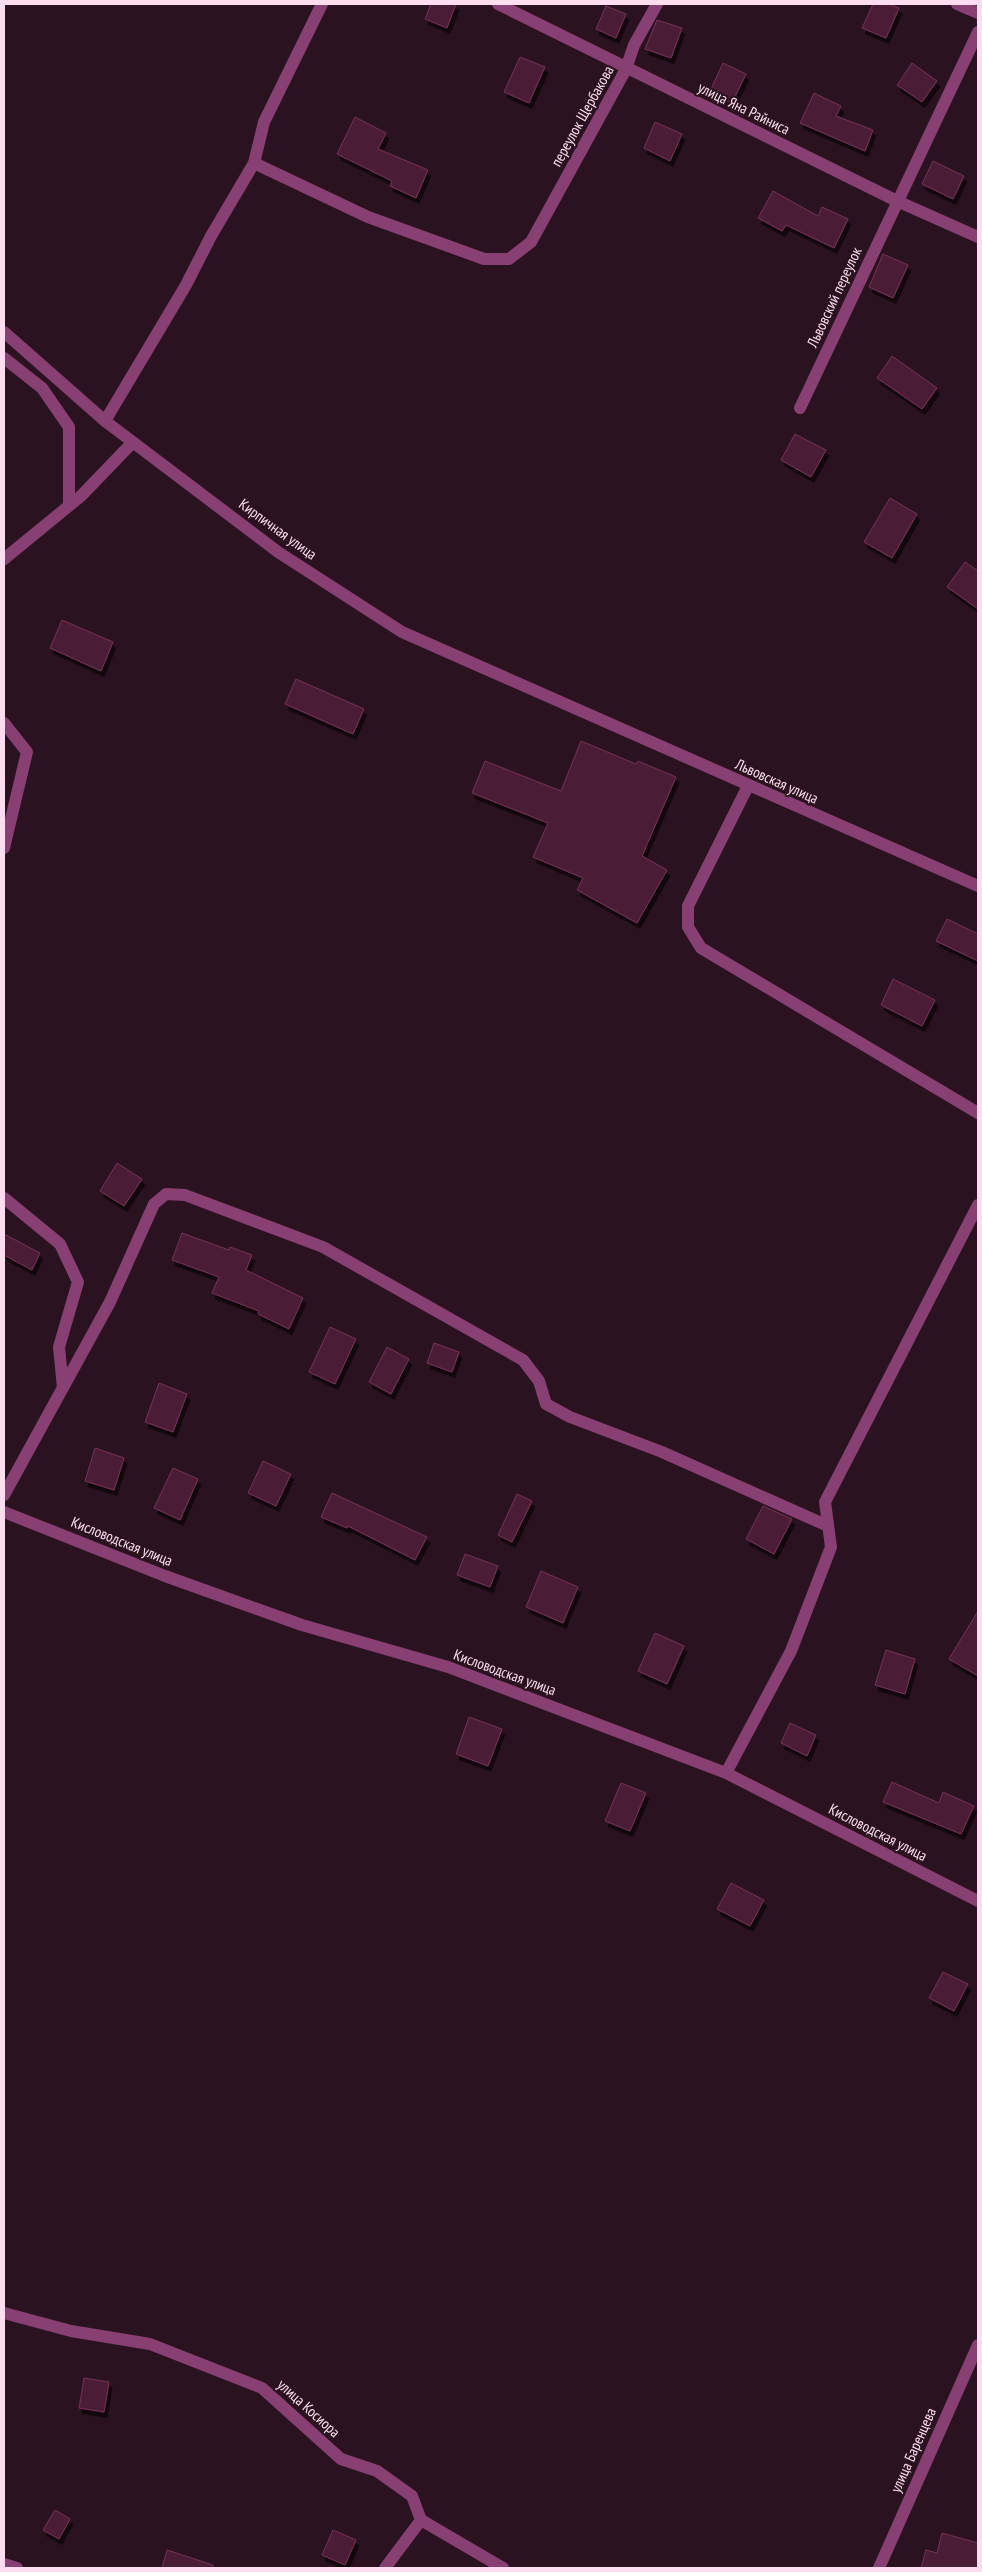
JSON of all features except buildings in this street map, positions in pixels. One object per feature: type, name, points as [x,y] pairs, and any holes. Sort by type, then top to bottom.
[{"type":"street","points":[[105,420],[186,285],[215,229],[254,163],[264,122],[322,4]]},
{"type":"street","name":"улица Яна Райниса","points":[[498,4],[626,69],[897,201],[978,237]]},
{"type":"street","name":"переулок Щербакова","points":[[254,163],[368,217],[484,259],[509,259],[531,242],[626,69],[634,45],[657,4]]},
{"type":"street","points":[[957,4],[978,13]]},
{"type":"street","name":"Львовский переулок","points":[[800,408],[978,32]]},
{"type":"street","name":"Кирпичная улица","points":[[4,332],[105,420],[278,552],[402,632],[564,704]]},
{"type":"street","points":[[4,358],[42,388],[69,427],[69,506]]},
{"type":"street","points":[[4,559],[69,506],[133,442]]},
{"type":"street","name":"Львовская улица","points":[[564,704],[978,886]]},
{"type":"street","points":[[4,723],[27,752],[4,848]]},
{"type":"street","points":[[748,786],[688,906],[688,927],[701,948],[978,1113]]},
{"type":"street","points":[[4,1495],[110,1302],[154,1204],[166,1194],[185,1195],[322,1247],[523,1360],[539,1381],[546,1404],[570,1417],[662,1452],[828,1526]]},
{"type":"street","points":[[4,1198],[60,1244],[78,1282],[59,1346],[63,1388]]},
{"type":"street","points":[[726,1773],[791,1651],[831,1547],[824,1502],[978,1205]]},
{"type":"street","name":"Кисловодская улица","points":[[4,1512],[183,1582],[302,1625],[448,1667],[726,1773],[978,1901]]},
{"type":"street","name":"улица Косиора","points":[[4,2313],[71,2331],[150,2344],[262,2388],[341,2458],[377,2471],[412,2496],[421,2520]]},
{"type":"street","name":"улица Баренцева","points":[[879,2568],[978,2345]]},
{"type":"street","points":[[385,2568],[421,2520],[503,2568]]},
{"type":"street","points":[[4,2564],[17,2568]]}]
